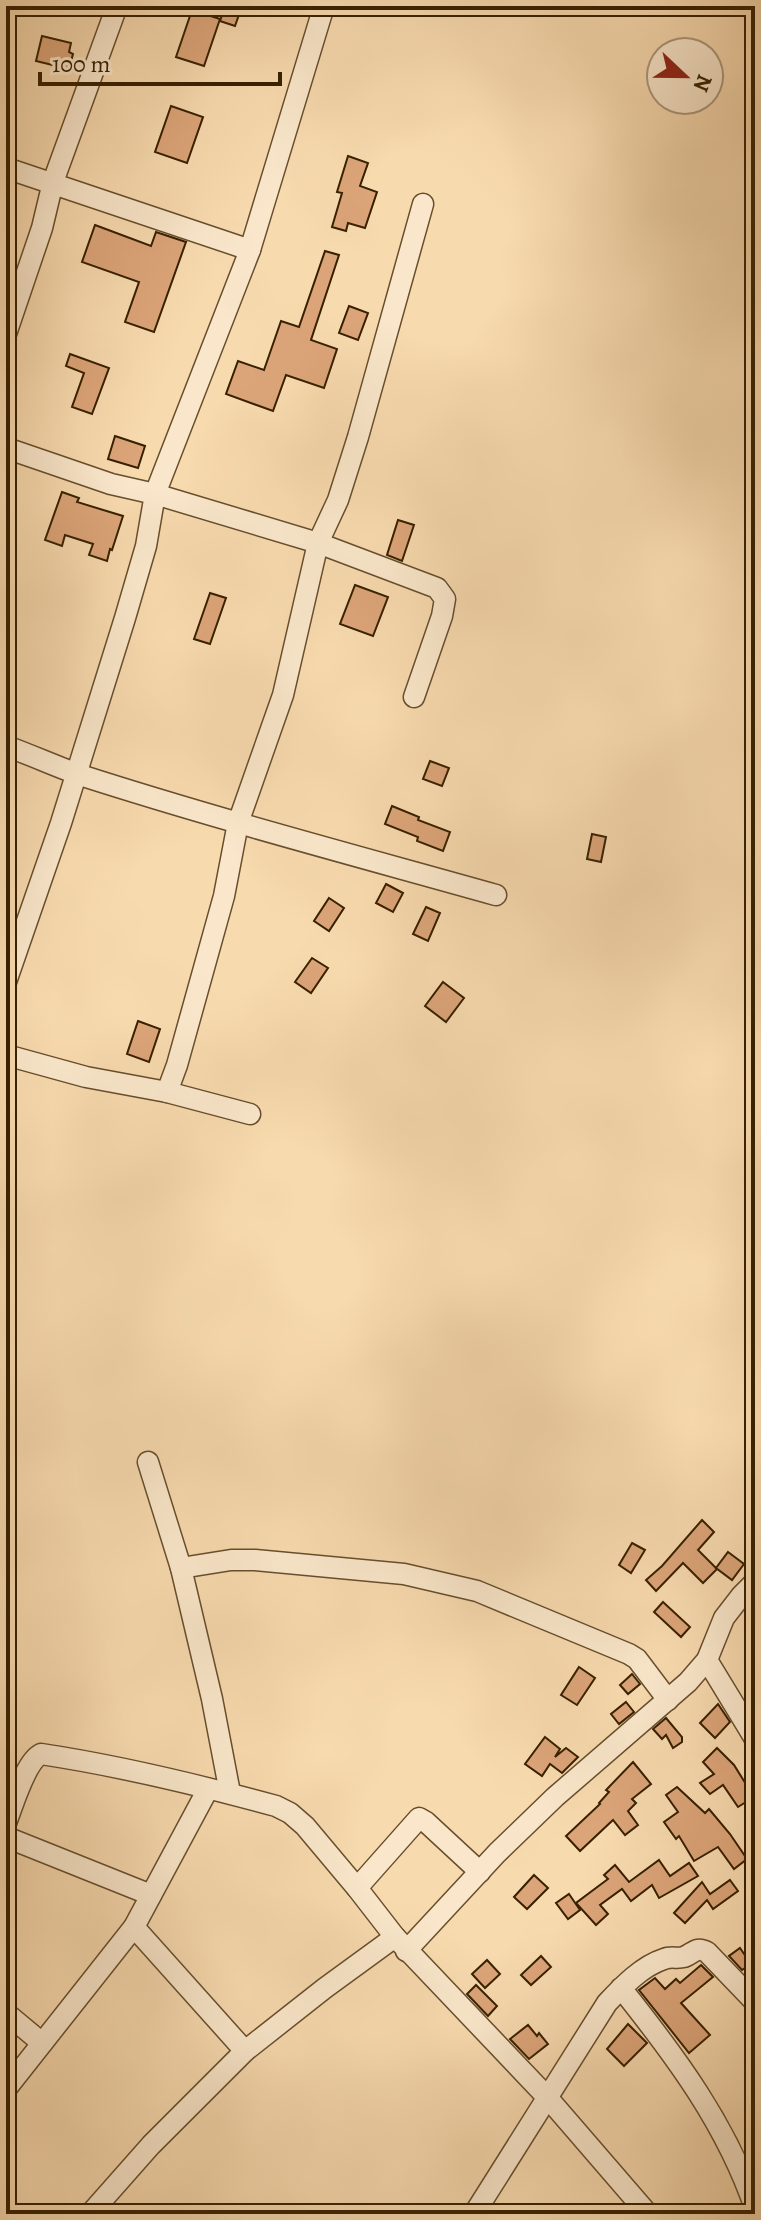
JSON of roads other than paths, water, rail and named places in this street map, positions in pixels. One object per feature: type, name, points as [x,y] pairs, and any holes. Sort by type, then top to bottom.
[{"type":"street","points":[[6,334],[42,228],[53,182],[117,6]]},
{"type":"street","points":[[6,982],[76,773],[146,546],[155,494],[250,250],[324,6]]},
{"type":"street","points":[[6,168],[250,250]]},
{"type":"street","points":[[167,1092],[224,896],[238,823],[283,695],[318,543],[338,500],[358,437],[423,204]]},
{"type":"street","points":[[6,448],[111,484],[155,494],[318,543],[437,588],[445,599],[442,616],[414,697]]},
{"type":"street","points":[[6,746],[76,773],[238,823],[496,895]]},
{"type":"street","points":[[6,1055],[86,1077],[167,1092],[250,1114]]},
{"type":"street","points":[[148,1462],[181,1568],[212,1699],[230,1793]]},
{"type":"street","points":[[181,1568],[231,1560],[280,1561],[404,1574],[477,1591],[629,1654],[637,1659],[668,1700]]},
{"type":"street","points":[[90,2214],[151,2145],[245,2051],[325,1988],[400,1944],[480,1872],[555,1797],[688,1682],[707,1660],[724,1618],[755,1582]]},
{"type":"street","points":[[707,1660],[755,1739]]},
{"type":"street","points":[[6,1823],[28,1769],[34,1758],[41,1754],[230,1793],[290,1813],[305,1826],[400,1944],[547,2097],[648,2214]]},
{"type":"street","points":[[6,2089],[134,1927],[208,1789]]},
{"type":"street","points":[[357,1888],[419,1818],[480,1872]]},
{"type":"street","points":[[6,1837],[151,1895]]},
{"type":"street","points":[[134,1927],[245,2051]]},
{"type":"street","points":[[474,2214],[607,2003],[645,1969],[663,1959],[679,1958],[701,1949],[755,2002]]},
{"type":"street","points":[[621,1988],[677,2058],[700,2093],[741,2171],[755,2208]]},
{"type":"street","points":[[6,2013],[42,2043]]}]
